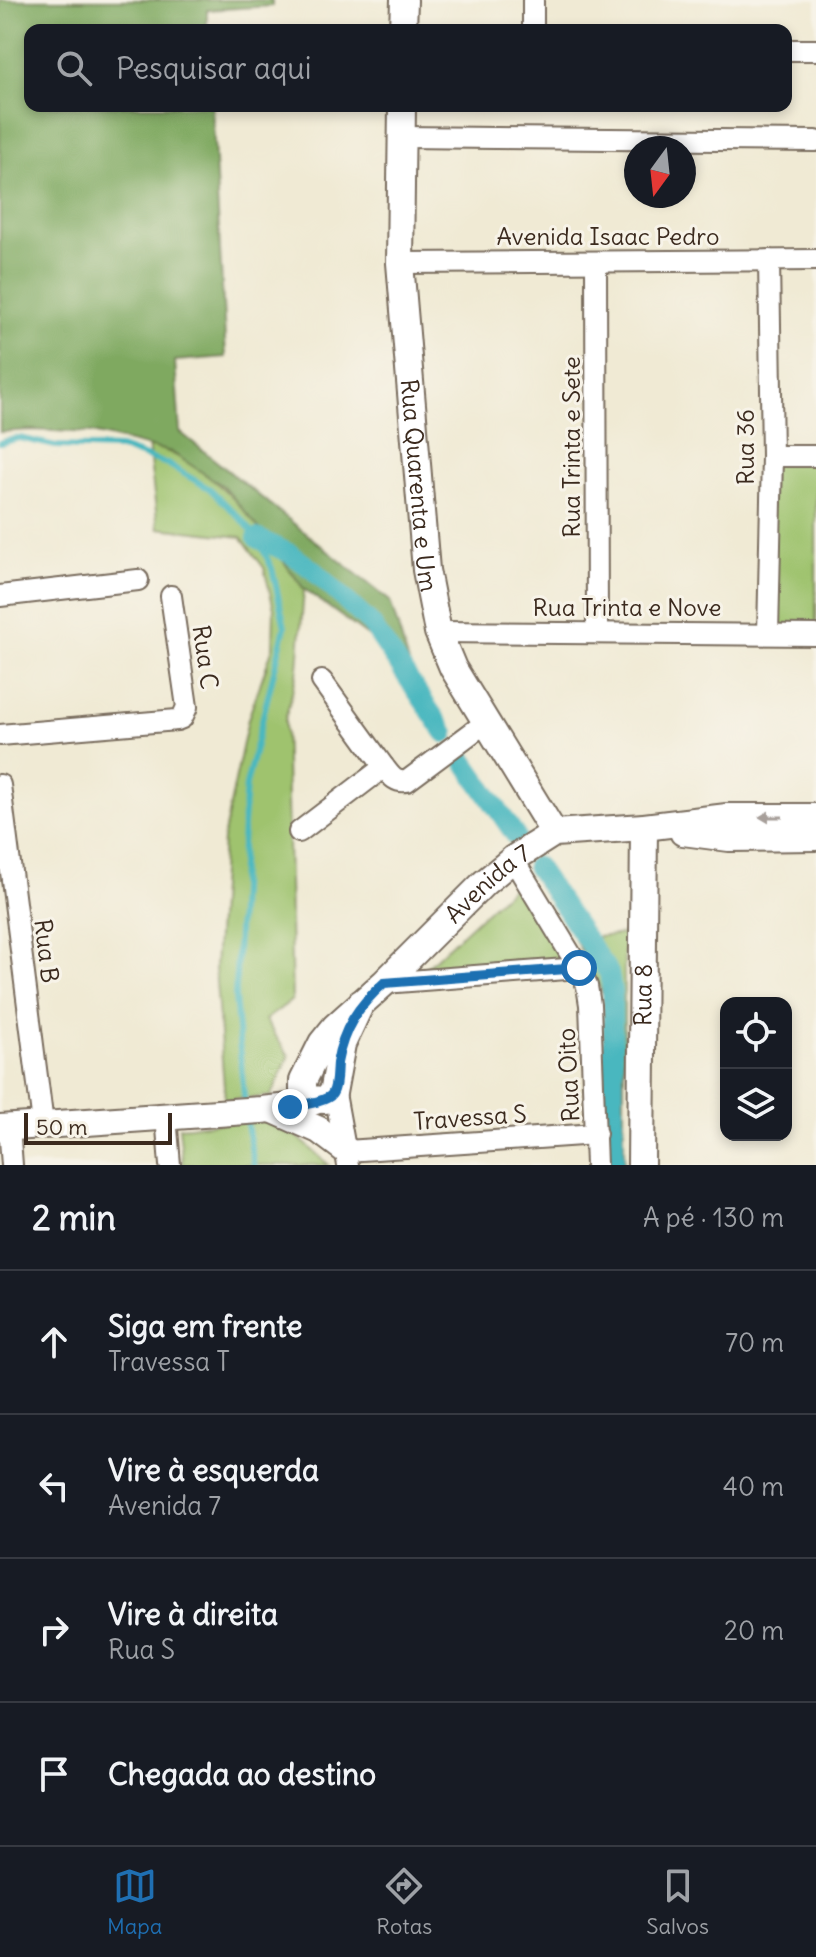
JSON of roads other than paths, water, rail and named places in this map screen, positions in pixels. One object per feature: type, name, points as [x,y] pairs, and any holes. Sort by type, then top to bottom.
[{"type":"street","points":[[403,24],[404,0]]},
{"type":"street","points":[[533,0],[533,24]]},
{"type":"street","points":[[792,50],[816,50]]},
{"type":"street","name":"Rua Quarenta e Um","points":[[402,112],[400,263],[426,570],[438,632],[453,668],[554,833]]},
{"type":"street","points":[[402,137],[816,141]]},
{"type":"street","name":"Rua 36","points":[[768,634],[772,456],[769,260]]},
{"type":"street","name":"Avenida Isaac Pedro","points":[[400,263],[816,260]]},
{"type":"street","name":"Rua Trinta e Sete","points":[[596,262],[597,632]]},
{"type":"street","points":[[772,456],[816,456]]},
{"type":"street","points":[[0,596],[138,580]]},
{"type":"street","name":"Rua C","points":[[0,735],[177,720],[186,713],[171,596]]},
{"type":"street","name":"Rua Trinta e Nove","points":[[438,632],[816,635]]},
{"type":"street","points":[[322,681],[394,780],[407,781],[485,723]]},
{"type":"street","points":[[299,832],[384,767]]},
{"type":"street","name":"Rua B","points":[[0,785],[43,1124]]},
{"type":"street","name":"Avenida 7","points":[[266,1110],[319,1088],[329,1034],[484,883],[513,859],[554,833],[727,817],[816,817]]},
{"type":"street","name":"Avenida 7","points":[[644,827],[729,838],[816,837]]},
{"type":"street","name":"Rua 8","points":[[641,1165],[644,827]]},
{"type":"street","name":"Rua Oito","points":[[513,859],[587,986],[596,1165]]},
{"type":"street","points":[[384,983],[579,968]]},
{"type":"street","points":[[319,1088],[347,1158]]},
{"type":"street","points":[[12,1165],[4,1127],[266,1110],[304,1121],[347,1158]]},
{"type":"street","points":[[166,1116],[170,1165]]},
{"type":"street","name":"Travessa S","points":[[347,1158],[596,1134]]},
{"type":"waterway","points":[[0,443],[19,438],[56,446],[120,448],[167,464],[210,489],[245,523],[257,538],[272,568],[285,627],[246,785],[243,824],[235,997],[245,1106]]},
{"type":"waterway","points":[[257,538],[291,554],[313,570],[371,624],[445,733]]},
{"type":"waterway","points":[[463,759],[516,836]]},
{"type":"waterway","points":[[536,866],[609,973],[612,991],[614,1165]]},
{"type":"waterway","points":[[246,1118],[254,1165]]}]
